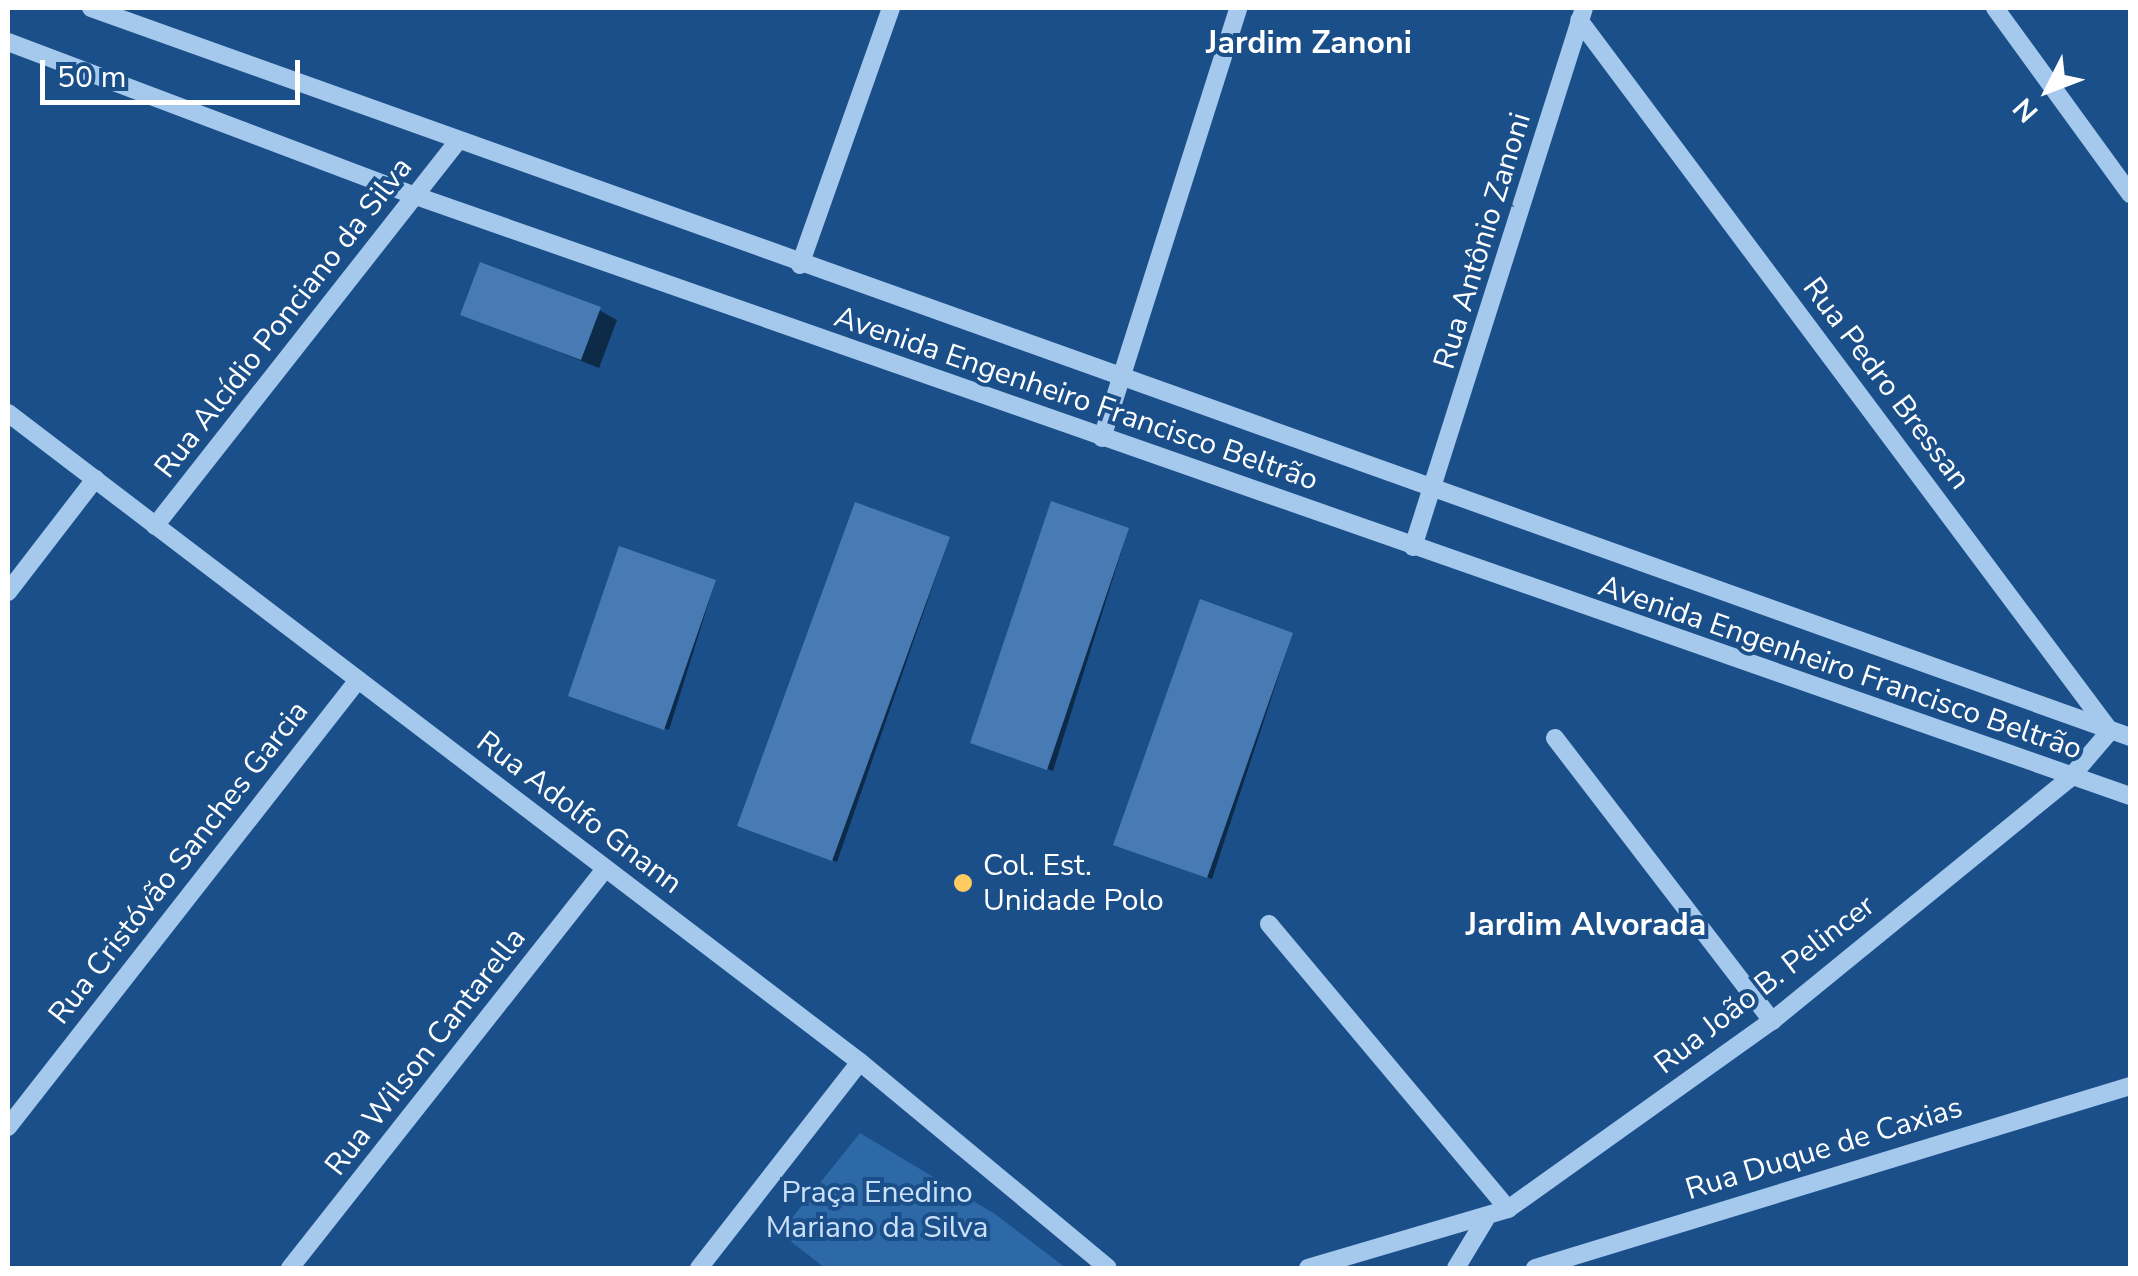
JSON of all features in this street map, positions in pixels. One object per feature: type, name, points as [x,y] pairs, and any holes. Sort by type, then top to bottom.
[{"type":"street","name":"Avenida Engenheiro Francisco Beltrão","points":[[90,8],[800,266],[2130,737]]},
{"type":"street","points":[[800,266],[891,8]]},
{"type":"street","points":[[1102,438],[1238,8]]},
{"type":"street","points":[[1994,8],[2130,194]]},
{"type":"street","name":"Rua Antônio Zanoni","points":[[1413,547],[1434,491],[1581,14]]},
{"type":"street","name":"Rua Pedro Bressan","points":[[1581,14],[2110,731]]},
{"type":"street","name":"Avenida Engenheiro Francisco Beltrão","points":[[8,42],[416,196],[2069,779],[2130,796]]},
{"type":"street","name":"Rua Alcídio Ponciano da Silva","points":[[155,526],[456,143]]},
{"type":"street","name":"Rua Adolfo Gnann","points":[[8,413],[860,1062],[1108,1268]]},
{"type":"street","points":[[8,592],[95,480]]},
{"type":"street","name":"Rua Cristóvão Sanches Garcia","points":[[8,1127],[358,680]]},
{"type":"street","points":[[2069,779],[2110,731]]},
{"type":"street","points":[[1554,738],[1772,1020]]},
{"type":"street","name":"Rua João B. Pelincer","points":[[1485,1220],[1508,1209],[1772,1020],[2069,779]]},
{"type":"street","name":"Rua Wilson Cantarella","points":[[290,1268],[606,869]]},
{"type":"street","points":[[1268,924],[1508,1209]]},
{"type":"street","points":[[699,1268],[860,1062]]},
{"type":"street","name":"Rua Duque de Caxias","points":[[1537,1268],[2130,1086]]},
{"type":"street","points":[[1308,1268],[1485,1220]]},
{"type":"street","points":[[1456,1268],[1485,1220]]},
{"type":"green space","name":"Praça Enedino Mariano da Silva","points":[[860,1133],[995,1214],[1066,1268],[825,1268],[780,1233]]},
{"type":"building","points":[[480,262],[601,307],[581,360],[460,315]]},
{"type":"building","points":[[1051,501],[1129,528],[1047,770],[970,743]]},
{"type":"building","points":[[855,502],[950,537],[832,861],[737,826]]},
{"type":"building","points":[[619,546],[716,580],[664,730],[568,696]]},
{"type":"building","points":[[1200,599],[1293,633],[1207,878],[1113,845]]},
{"type":"place","name":"Col. Est. Unidade Polo","points":[[963,883]]},
{"type":"district","name":"Jardim Zanoni","points":[[1309,43]]},
{"type":"district","name":"Jardim Alvorada","points":[[1586,925]]}]
